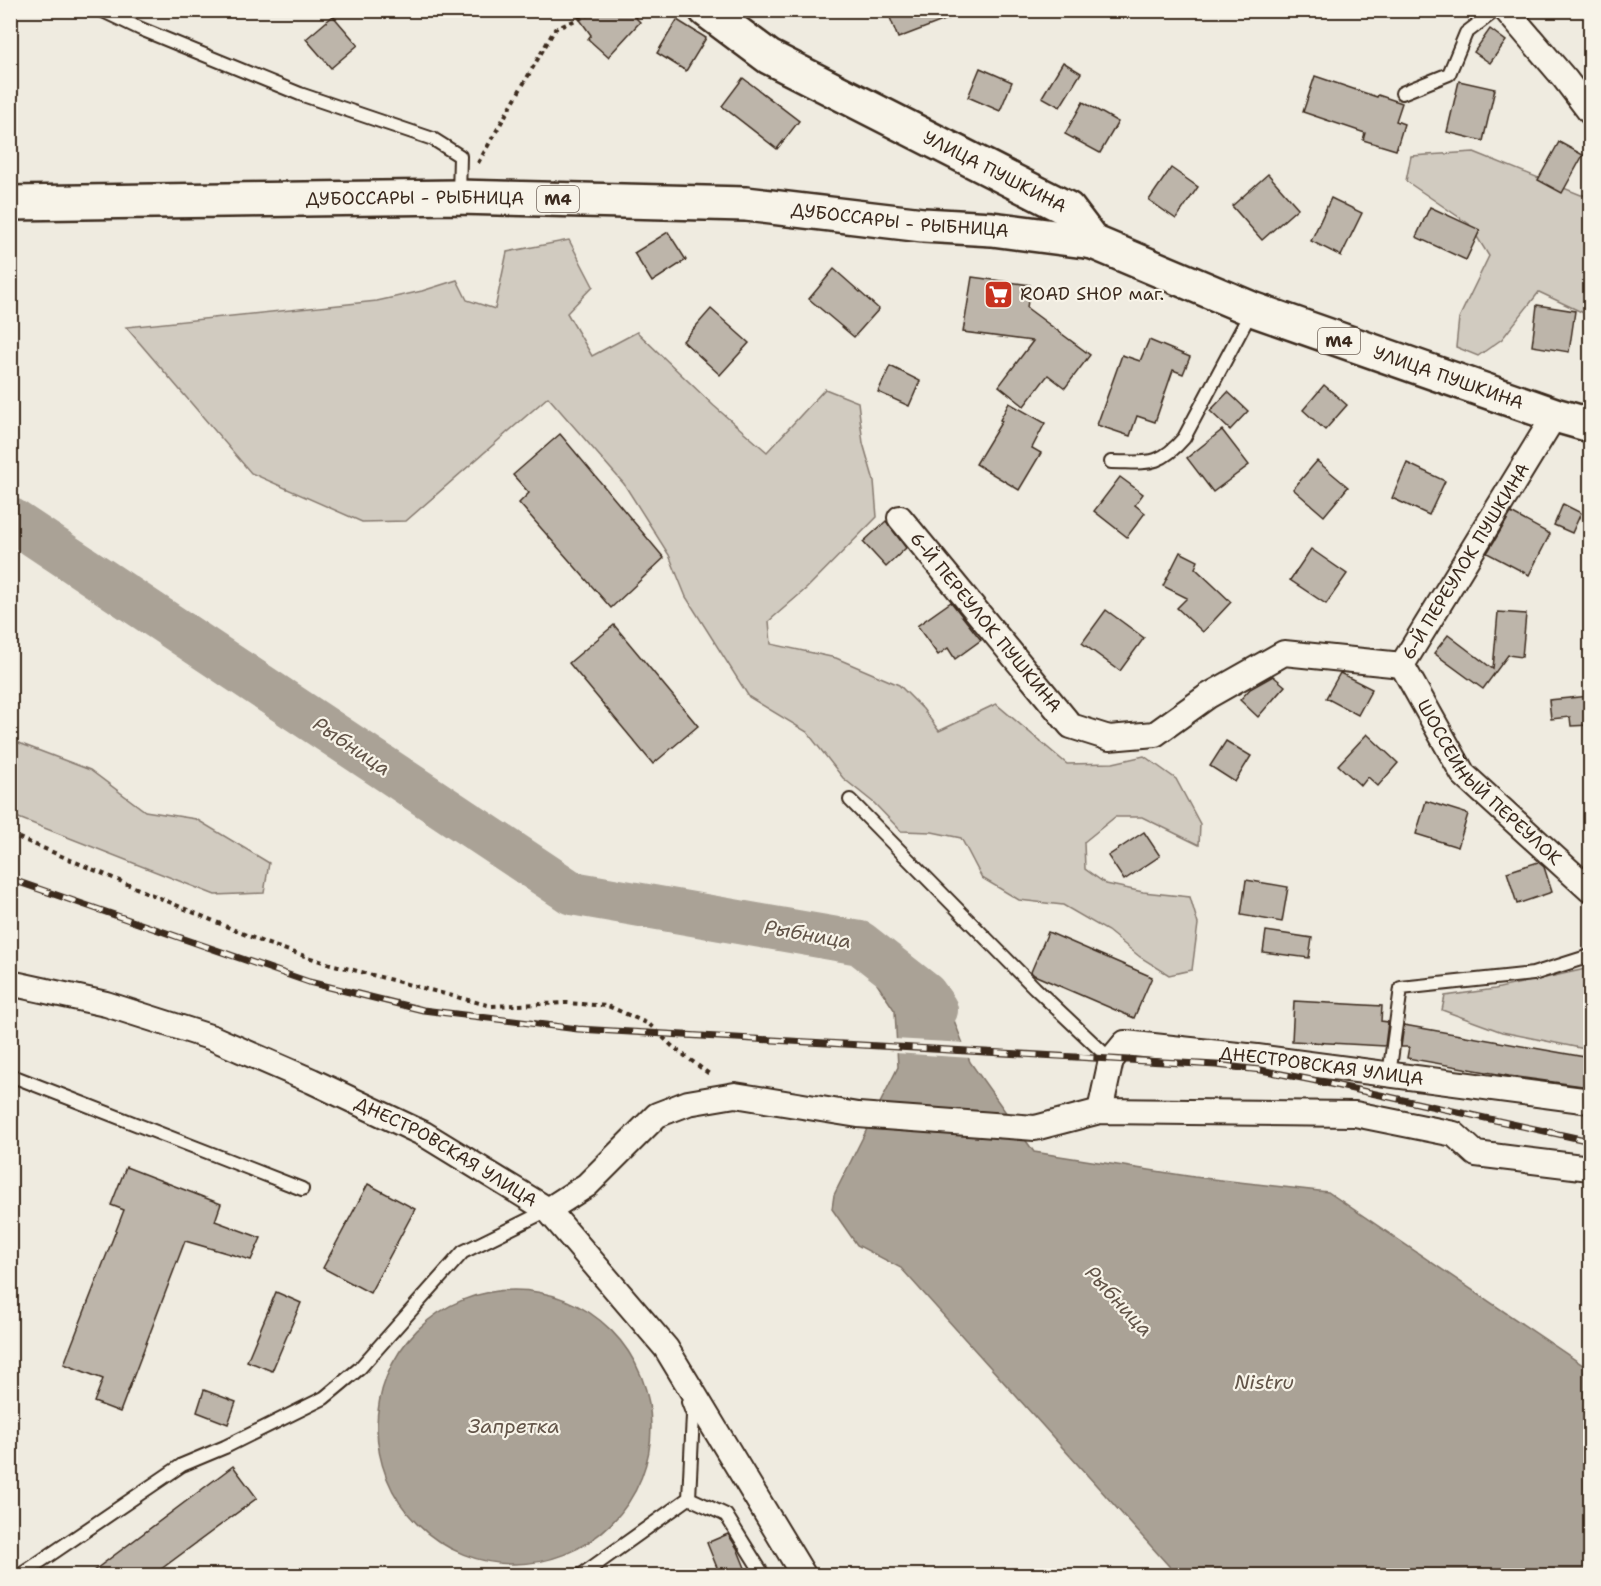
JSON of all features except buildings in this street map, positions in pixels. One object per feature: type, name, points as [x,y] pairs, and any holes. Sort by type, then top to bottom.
[{"type":"main road","name":"УЛИЦА ПУШКИНА","points":[[706,10],[769,57],[1068,209],[1093,242],[1252,309],[1555,415],[1590,425]]},
{"type":"main road","name":"ДУБОССАРЫ - РЫБНИЦА","points":[[16,203],[458,197],[746,204],[923,225],[992,229],[1093,242]]},
{"type":"street","points":[[1506,10],[1590,112]]},
{"type":"street","name":"6-Й ПЕРЕУЛОК ПУШКИНА","points":[[900,518],[1071,726],[1109,738],[1155,734],[1208,696],[1284,653],[1402,665],[1555,415]]},
{"type":"street","name":"ШОССЕЙНЫЙ ПЕРЕУЛОК","points":[[1402,665],[1463,774],[1590,890]]},
{"type":"street","name":"ДНЕСТРОВСКАЯ УЛИЦА","points":[[10,983],[106,1004],[213,1038],[312,1081],[424,1134],[548,1210],[587,1185],[657,1115],[688,1103],[735,1095],[858,1115],[1035,1128],[1100,1111]]},
{"type":"street","name":"ДНЕСТРОВСКАЯ УЛИЦА","points":[[1111,1060],[1125,1043],[1590,1101]]},
{"type":"street","points":[[1111,1060],[1100,1111],[1355,1114],[1454,1134],[1476,1154],[1590,1168]]},
{"type":"street","points":[[548,1210],[666,1348],[804,1575]]},
{"type":"lane","points":[[101,10],[141,29],[300,94],[433,139],[460,156],[458,197]]},
{"type":"lane","points":[[1402,93],[1449,74],[1466,33],[1496,10]]},
{"type":"lane","points":[[1111,462],[1154,462],[1172,452],[1184,438],[1252,309]]},
{"type":"lane","points":[[850,800],[1035,988],[1111,1060]]},
{"type":"lane","points":[[1389,1075],[1401,988],[1533,974],[1590,956]]},
{"type":"lane","points":[[10,1075],[302,1189]]},
{"type":"lane","points":[[20,1575],[182,1465],[225,1447],[324,1398],[360,1368],[463,1252],[548,1210]]},
{"type":"lane","points":[[666,1348],[693,1414],[688,1498]]},
{"type":"lane","points":[[580,1575],[688,1498]]},
{"type":"lane","points":[[688,1498],[726,1515],[764,1575]]},
{"type":"path","points":[[458,197],[555,29],[599,10]]},
{"type":"path","points":[[10,834],[255,939],[323,962],[491,1006],[567,1003],[608,1006],[649,1024],[673,1047],[735,1095]]},
{"type":"shaded area","points":[[1474,152],[1581,195],[1590,195],[1590,316],[1539,292],[1502,339],[1478,356],[1456,347],[1459,318],[1489,256],[1469,224],[1406,181],[1411,156]]},
{"type":"shaded area","points":[[569,240],[593,286],[567,313],[592,356],[637,332],[714,406],[767,452],[825,389],[858,402],[863,443],[874,481],[877,517],[807,588],[769,621],[771,644],[836,658],[899,685],[923,709],[939,731],[996,704],[1067,764],[1113,763],[1144,756],[1176,779],[1200,824],[1199,845],[1142,817],[1115,817],[1084,842],[1085,869],[1106,884],[1143,892],[1190,897],[1198,924],[1192,970],[1169,975],[1140,957],[1108,931],[1063,905],[1019,900],[982,878],[961,838],[932,832],[901,831],[874,803],[843,778],[807,732],[749,697],[686,597],[669,555],[624,484],[548,397],[406,521],[362,522],[251,473],[126,327],[377,301],[457,280],[467,300],[495,309],[507,252]]},
{"type":"shaded area","points":[[11,740],[90,770],[145,811],[196,819],[269,863],[264,893],[215,895],[11,815]]},
{"type":"shaded area","points":[[1590,968],[1590,1050],[1502,1032],[1442,1010],[1445,996],[1495,989]]},
{"type":"water","name":"Nistru","points":[[908,956],[947,1002],[970,1062],[1034,1152],[1194,1177],[1328,1192],[1590,1370],[1590,1575],[1177,1575],[901,1268],[857,1245],[832,1209],[834,1195],[898,1067],[895,1011],[877,984]]},
{"type":"water","name":"Запретка","points":[[514,1290],[554,1296],[579,1306],[611,1330],[635,1362],[645,1387],[651,1427],[645,1467],[635,1492],[611,1524],[579,1548],[554,1558],[514,1564],[474,1558],[449,1548],[417,1524],[393,1492],[383,1467],[377,1427],[383,1387],[393,1362],[417,1330],[449,1306],[474,1296]]},
{"type":"pier","points":[[894,1039],[966,1043],[971,1058],[895,1053]]},
{"type":"waterway","name":"Рыбница","points":[[10,519],[572,893],[860,943],[925,994],[936,1010]]},
{"type":"railway","points":[[10,879],[309,982],[423,1010],[578,1029],[1216,1065],[1261,1070],[1590,1141]]},
{"type":"place","name":"ROAD SHOP маг.","points":[[999,294]]}]
